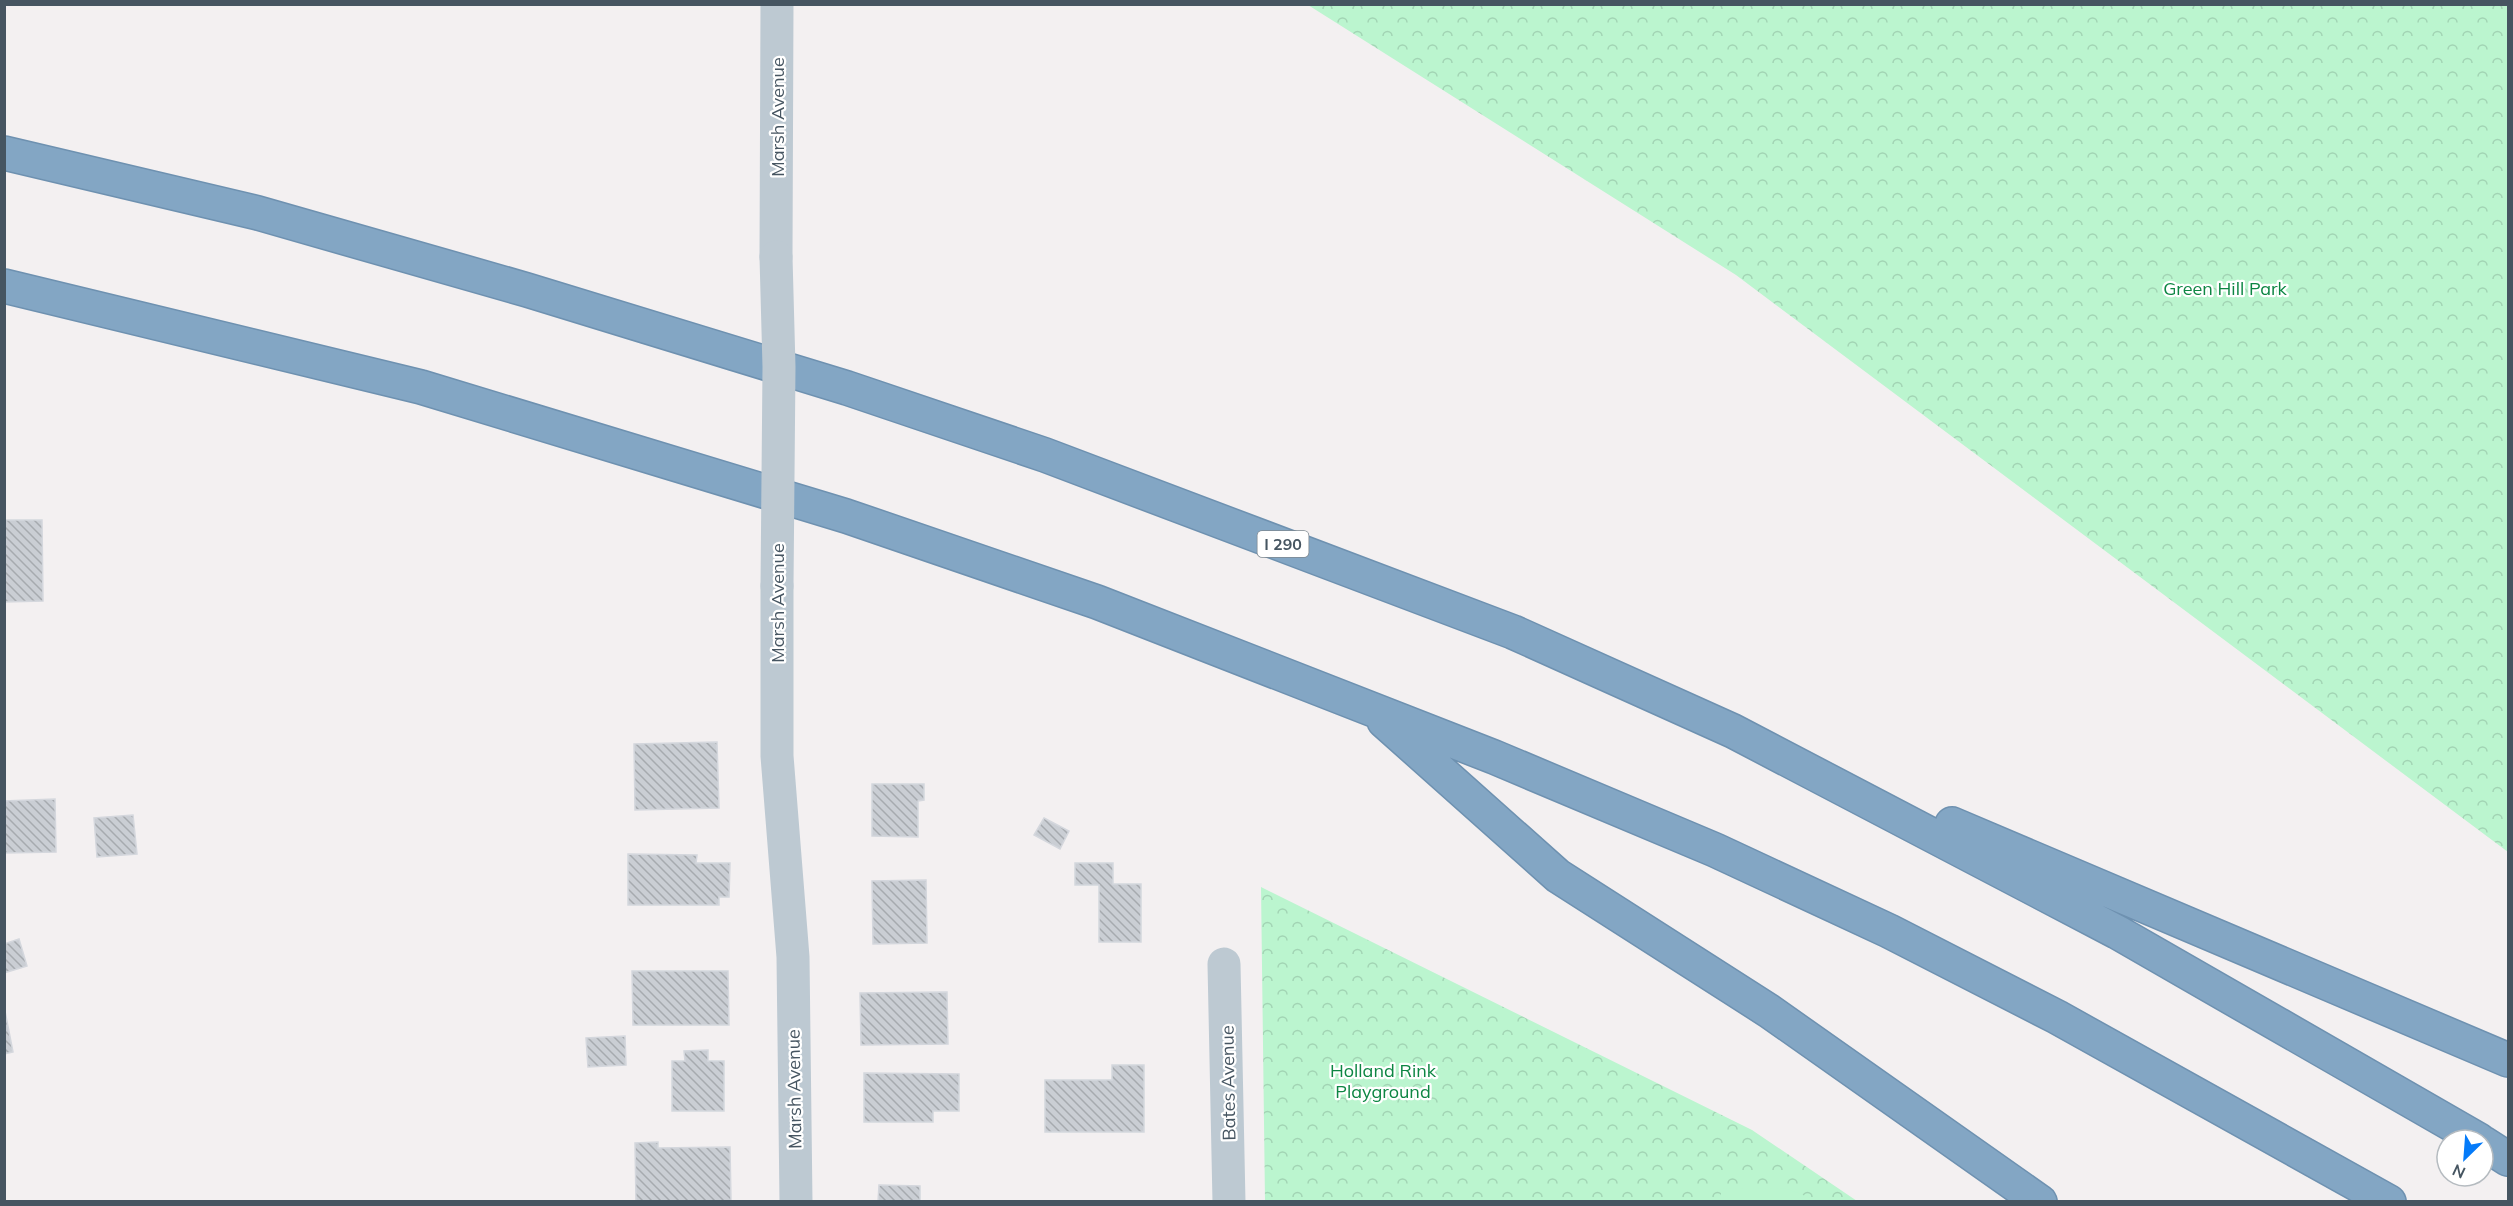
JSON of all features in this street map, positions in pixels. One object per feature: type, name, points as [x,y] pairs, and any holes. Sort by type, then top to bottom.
[{"type":"highway","name":"I 290","points":[[4,153],[258,213],[527,290],[847,387],[1045,454],[1513,632],[1733,731],[2117,932],[2458,1128]]},
{"type":"highway","points":[[4,286],[422,387],[846,516],[1097,602],[1367,706],[1715,850],[1889,931],[2057,1017],[2389,1202]]},
{"type":"highway","points":[[1367,706],[1558,876],[1769,1011],[2040,1202]]},
{"type":"highway","points":[[1733,731],[2508,1060]]},
{"type":"highway","points":[[2495,1151],[2508,1159]]},
{"type":"street","name":"Marsh Avenue","points":[[777,4],[776,257],[779,367],[777,756],[793,957],[796,1202]]},
{"type":"street","name":"Bates Avenue","points":[[1224,964],[1229,1202]]},
{"type":"green space","name":"Green Hill Park","points":[[1308,5],[2508,5],[2508,852],[1736,275]]},
{"type":"green space","name":"Holland Rink Playground","points":[[1261,887],[1752,1130],[1857,1201],[1265,1201]]},
{"type":"green space","points":[[1721,1188],[1787,1189],[1819,1201],[1721,1201]]},
{"type":"building","points":[[4,520],[42,520],[43,601],[4,602]]},
{"type":"building","points":[[717,742],[719,808],[635,810],[634,744]]},
{"type":"building","points":[[872,784],[924,784],[924,800],[918,801],[918,837],[872,836]]},
{"type":"building","points":[[55,799],[56,852],[4,853],[4,801]]},
{"type":"building","points":[[133,815],[137,854],[97,857],[94,818]]},
{"type":"building","points":[[1044,818],[1069,831],[1060,849],[1034,835]]},
{"type":"building","points":[[628,854],[697,855],[696,863],[730,863],[729,897],[719,897],[719,905],[628,905]]},
{"type":"building","points":[[1075,863],[1113,863],[1113,884],[1141,884],[1141,942],[1099,942],[1099,885],[1075,885]]},
{"type":"building","points":[[926,880],[927,943],[873,944],[872,881]]},
{"type":"building","points":[[19,939],[27,966],[4,973],[4,944]]},
{"type":"building","points":[[632,971],[728,971],[729,1025],[633,1025]]},
{"type":"building","points":[[947,992],[948,1044],[861,1045],[860,993]]},
{"type":"building","points":[[4,1006],[13,1052],[4,1054]]},
{"type":"building","points":[[625,1036],[626,1065],[588,1067],[586,1038]]},
{"type":"building","points":[[708,1050],[708,1061],[724,1061],[724,1111],[672,1111],[672,1061],[685,1061],[684,1051]]},
{"type":"building","points":[[1112,1065],[1144,1065],[1144,1132],[1045,1132],[1045,1080],[1112,1080]]},
{"type":"building","points":[[864,1073],[959,1074],[959,1111],[933,1111],[933,1122],[864,1122]]},
{"type":"building","points":[[658,1142],[658,1148],[730,1147],[731,1201],[636,1202],[635,1143]]},
{"type":"building","points":[[879,1185],[920,1186],[920,1202],[878,1202]]}]
